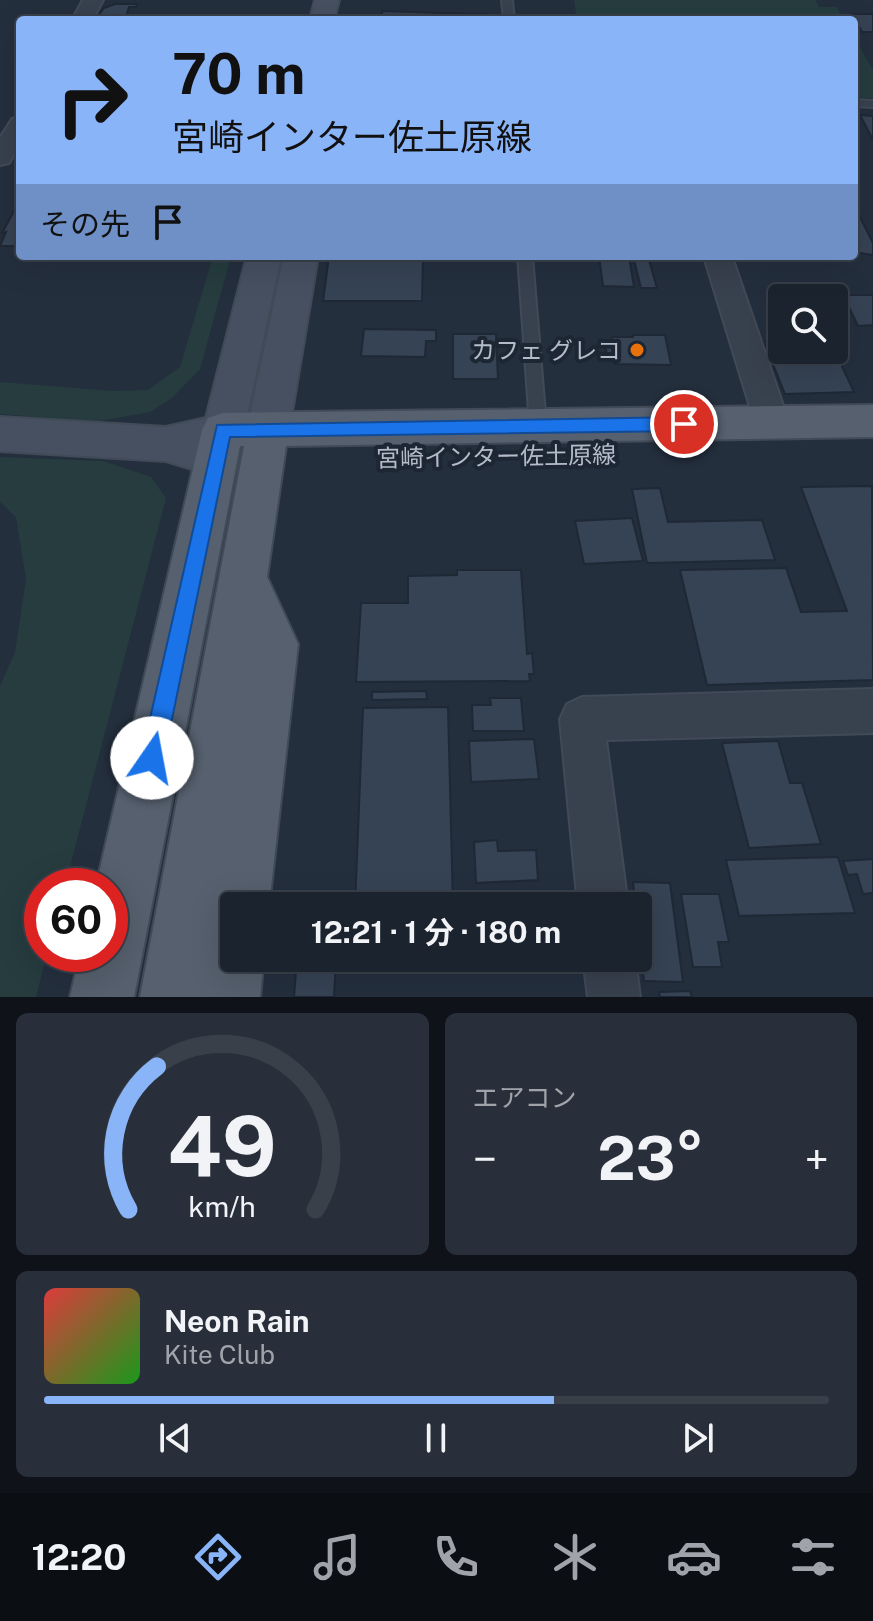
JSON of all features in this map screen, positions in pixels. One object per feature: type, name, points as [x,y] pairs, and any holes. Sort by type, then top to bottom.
[{"type":"main road","name":"宮崎インター佐土原線","points":[[242,445],[538,426],[873,421]]},
{"type":"main road","name":"宮崎インター佐土原線","points":[[242,445],[873,450]]},
{"type":"main road","points":[[172,997],[243,578],[242,445]]},
{"type":"main road","points":[[102,997],[242,445]]},
{"type":"main road","points":[[241,892],[273,644],[243,578]]},
{"type":"main road","points":[[228,997],[231,972]]},
{"type":"street","points":[[0,158],[16,131]]},
{"type":"street","points":[[242,445],[264,260]]},
{"type":"street","points":[[242,445],[300,260]]},
{"type":"street","points":[[719,260],[772,423]]},
{"type":"street","points":[[0,434],[166,444],[242,445]]},
{"type":"street","points":[[601,892],[582,719],[873,711]]},
{"type":"street","points":[[611,972],[614,997]]},
{"type":"lane","points":[[525,260],[538,426]]},
{"type":"green space","points":[[574,0],[815,0],[819,7],[837,7],[842,16],[576,16]]},
{"type":"green space","points":[[858,44],[873,70],[873,98],[858,98]]},
{"type":"green space","points":[[212,260],[230,260],[200,369],[172,398],[150,412],[95,422],[0,414],[0,382],[112,391],[148,390],[180,367]]},
{"type":"green space","points":[[0,457],[103,461],[151,477],[166,498],[70,868],[24,868],[24,972],[42,972],[36,997],[0,997],[0,686],[15,652],[26,579],[16,517],[0,502]]},
{"type":"building","points":[[115,4],[137,4],[136,7],[129,7],[126,16],[98,16],[104,8]]},
{"type":"building","points":[[382,11],[499,16],[391,16],[382,15]]},
{"type":"building","points":[[873,14],[873,32],[862,32],[858,16],[853,16]]},
{"type":"building","points":[[860,115],[873,116],[873,140]]},
{"type":"building","points":[[16,207],[16,246],[0,246],[6,232],[2,233]]},
{"type":"building","points":[[858,213],[873,243],[873,255],[858,253]]},
{"type":"building","points":[[328,260],[423,260],[422,301],[323,301]]},
{"type":"building","points":[[600,260],[630,260],[634,287],[603,286]]},
{"type":"building","points":[[634,260],[649,260],[657,288],[641,288]]},
{"type":"building","points":[[848,295],[873,295],[873,325],[858,326],[848,305]]},
{"type":"building","points":[[364,329],[436,330],[436,341],[426,341],[425,357],[361,356]]},
{"type":"building","points":[[453,334],[496,334],[498,379],[453,379]]},
{"type":"building","name":"カフェ グレコ","points":[[665,335],[671,365],[615,364],[614,357],[607,357],[605,342],[613,343],[612,337]]},
{"type":"building","points":[[773,364],[841,364],[854,392],[785,394]]},
{"type":"building","points":[[872,486],[873,680],[707,685],[680,570],[786,568],[801,612],[847,611],[801,487]]},
{"type":"building","points":[[660,488],[668,522],[762,520],[775,560],[647,563],[632,489]]},
{"type":"building","points":[[632,518],[643,561],[584,564],[575,521]]},
{"type":"building","points":[[457,570],[521,570],[527,654],[532,653],[534,674],[529,674],[530,681],[356,682],[361,603],[408,603],[408,576],[457,575]]},
{"type":"building","points":[[426,691],[427,699],[372,700],[372,692]]},
{"type":"building","points":[[490,698],[521,698],[524,731],[473,731],[472,705],[491,705]]},
{"type":"building","points":[[448,707],[453,892],[356,892],[363,708]]},
{"type":"building","points":[[534,739],[539,779],[471,782],[469,741]]},
{"type":"building","points":[[778,741],[790,783],[802,783],[821,844],[749,848],[722,743]]},
{"type":"building","points":[[497,840],[498,851],[536,850],[538,880],[476,883],[474,842]]},
{"type":"building","points":[[838,857],[855,913],[739,916],[726,860]]},
{"type":"building","points":[[873,859],[873,893],[863,894],[857,874],[848,875],[843,861]]},
{"type":"building","points":[[633,882],[670,883],[683,982],[644,981],[643,972],[652,972],[652,892],[634,892]]},
{"type":"building","points":[[681,894],[719,894],[729,942],[718,942],[722,967],[693,967]]},
{"type":"building","points":[[296,972],[335,972],[334,997],[294,997]]},
{"type":"building","points":[[690,991],[692,997],[660,997],[659,992]]},
{"type":"place","name":"カフェ グレコ","points":[[637,350]]},
{"type":"route","points":[[152,758],[223,430],[684,424]]}]
